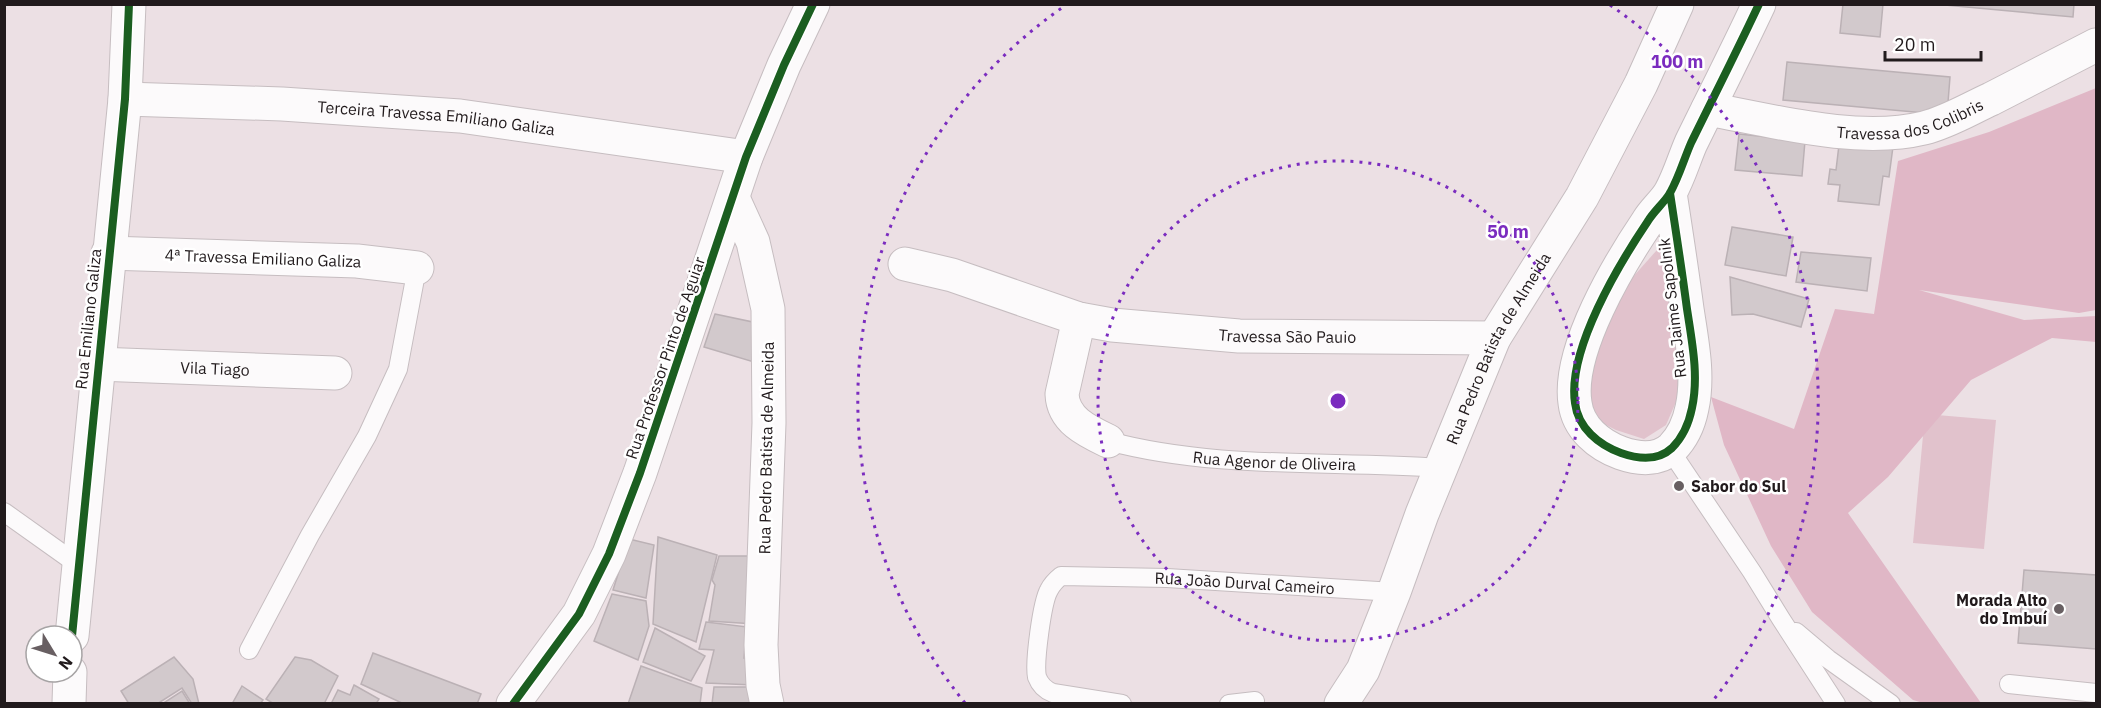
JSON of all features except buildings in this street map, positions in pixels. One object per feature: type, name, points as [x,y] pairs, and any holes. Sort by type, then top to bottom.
[{"type":"street","name":"Rua Emiliano Galiza","points":[[73,624],[124,99],[129,4]]},
{"type":"street","name":"Rua Professor Pinto de Aguiar","points":[[513,704],[579,614],[609,554],[640,473],[746,157],[784,65],[813,4]]},
{"type":"street","name":"Rua Pedro Batista de Almeida","points":[[1341,704],[1363,670],[1422,514],[1494,338],[1582,197],[1641,84],[1677,4]]},
{"type":"street","name":"Rua Jaime Sapolnik","points":[[1670,193],[1694,353],[1695,383],[1688,425],[1679,440],[1670,450],[1656,458],[1640,458],[1622,454],[1605,446],[1590,435],[1581,422],[1575,404],[1577,364],[1585,339],[1627,253],[1670,193],[1690,145],[1759,4]]},
{"type":"street","name":"Travessa dos Colibris","points":[[1708,109],[1818,128],[1864,133],[1925,128],[1951,118],[2097,45]]},
{"type":"street","name":"Terceira Travessa Emiliano Galiza","points":[[124,99],[282,104],[460,116],[746,157]]},
{"type":"street","name":"Rua Pedro Batista de Almeida","points":[[733,198],[753,242],[768,309],[769,423],[762,645],[763,685],[767,704]]},
{"type":"street","name":"4ª Travessa Emiliano Galiza","points":[[108,253],[357,261],[417,268]]},
{"type":"street","points":[[905,264],[952,275],[1079,319],[1062,394],[1062,405],[1068,416],[1095,435],[1108,441]]},
{"type":"street","name":"Travessa São Pauio","points":[[1079,319],[1143,329],[1239,336],[1494,338]]},
{"type":"street","name":"Vila Tiago","points":[[97,364],[335,373]]},
{"type":"lane","points":[[249,650],[310,535],[367,436],[398,369],[417,268]]},
{"type":"lane","name":"Rua Agenor de Oliveira","points":[[1108,441],[1143,450],[1239,462],[1318,465],[1383,464],[1441,468]]},
{"type":"lane","points":[[1670,450],[1752,572],[1836,704]]},
{"type":"lane","points":[[4,512],[77,564]]},
{"type":"lane","name":"Rua João Durval Cameiro","points":[[1122,704],[1053,693],[1044,689],[1036,675],[1038,645],[1048,592],[1061,576],[1167,578],[1394,592]]},
{"type":"lane","points":[[1781,620],[1828,659],[1891,704]]},
{"type":"lane","points":[[2009,684],[2097,693]]},
{"type":"lane","points":[[1229,704],[1255,701]]},
{"type":"shaded area","points":[[2096,88],[2096,310],[2079,313],[1919,290],[2024,320],[2096,316],[2096,342],[2052,338],[1971,380],[1888,477],[1848,513],[1981,703],[1923,703],[1913,700],[1812,612],[1771,546],[1724,445],[1711,397],[1794,429],[1835,309],[1874,314],[1898,161],[1989,132]]},
{"type":"shaded area","points":[[1665,241],[1682,388],[1666,425],[1644,439],[1616,430],[1590,417],[1583,366],[1632,278]]},
{"type":"shaded area","points":[[1925,414],[1996,420],[1984,549],[1913,543]]},
{"type":"cycle path","points":[[73,624],[125,99],[129,4]]},
{"type":"cycle path","points":[[513,704],[579,614],[609,554],[640,473],[746,157],[784,65],[813,4]]},
{"type":"cycle path","points":[[1670,193],[1693,346],[1694,396],[1691,414],[1676,444],[1661,455],[1634,457],[1605,445],[1591,434],[1580,420],[1575,403],[1575,382],[1579,358],[1598,308],[1623,260],[1650,217],[1668,197],[1691,143],[1759,4]]},
{"type":"place","name":"Sabor do Sul","points":[[1679,486]]},
{"type":"place","name":"Morada Alto do Imbuí","points":[[2059,609]]}]
